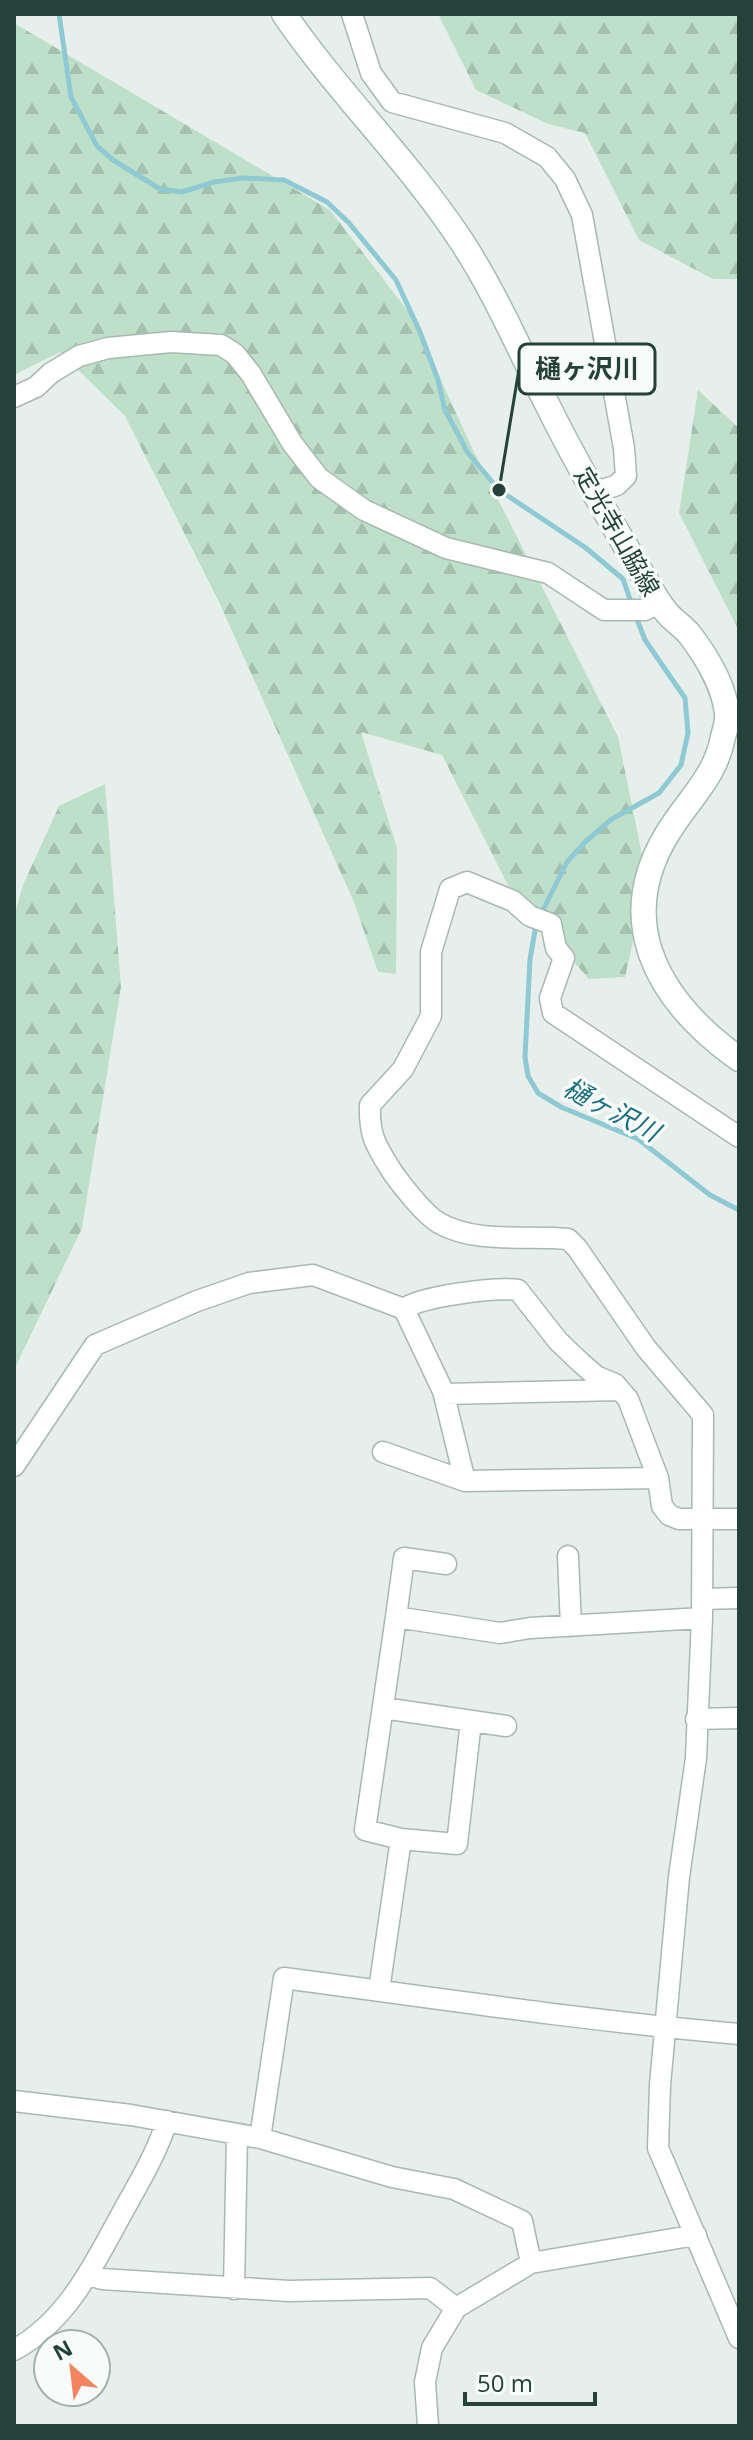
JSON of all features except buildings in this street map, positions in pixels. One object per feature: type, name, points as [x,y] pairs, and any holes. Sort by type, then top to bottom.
[{"type":"main road","name":"定光寺山脇線","points":[[284,14],[331,77],[375,126],[461,241],[652,606],[689,632],[716,678],[728,714],[719,757],[708,780],[674,823],[653,859],[643,894],[644,930],[651,958],[686,1012],[739,1059]]},
{"type":"street","points":[[352,14],[371,73],[392,102],[505,133],[547,157],[565,179],[582,215],[624,448],[626,476],[617,485],[594,493]]},
{"type":"street","points":[[14,397],[36,387],[51,373],[79,356],[108,348],[171,342],[221,345],[235,354],[251,374],[292,443],[319,478],[364,510],[446,548],[548,573],[604,610],[652,606]]},
{"type":"street","points":[[739,1137],[553,1013],[550,998],[564,958],[556,948],[551,924],[530,916],[513,901],[467,882],[450,889],[431,952],[431,1016],[403,1069],[370,1105],[369,1129],[397,1179],[439,1223],[489,1236],[568,1239],[646,1348],[703,1415],[702,1609],[696,1758],[679,1877],[660,2085],[658,2148],[739,2338]]},
{"type":"street","points":[[14,1466],[95,1345],[197,1301],[249,1283],[313,1275],[404,1309],[444,1394],[465,1481]]},
{"type":"street","points":[[404,1309],[410,1304],[452,1296],[503,1288],[518,1290],[558,1341],[596,1376],[615,1384],[628,1399],[658,1478],[662,1506],[669,1515],[679,1519],[739,1519]]},
{"type":"street","points":[[444,1394],[620,1390]]},
{"type":"street","points":[[383,1452],[465,1481],[658,1478]]},
{"type":"street","points":[[568,1556],[571,1626]]},
{"type":"street","points":[[446,1564],[404,1558],[365,1830],[401,1839],[457,1844],[471,1721]]},
{"type":"street","points":[[396,1617],[500,1633],[702,1609],[739,1598]]},
{"type":"street","points":[[383,1708],[506,1726]]},
{"type":"street","points":[[696,1719],[739,1718]]},
{"type":"street","points":[[379,1990],[401,1839]]},
{"type":"street","points":[[260,2138],[284,1978],[666,2028],[739,2034]]},
{"type":"street","points":[[14,2101],[167,2121],[260,2138],[392,2177],[454,2189],[522,2221],[531,2263]]},
{"type":"street","points":[[14,2350],[49,2324],[72,2300],[159,2147],[167,2121]]},
{"type":"street","points":[[234,2289],[237,2135]]},
{"type":"street","points":[[428,2426],[425,2382],[432,2348],[456,2308],[531,2263],[696,2235]]},
{"type":"street","points":[[88,2275],[102,2279],[234,2289],[337,2292],[430,2288],[456,2308]]},
{"type":"green space","points":[[438,14],[739,14],[739,279],[713,279],[639,240],[585,133],[548,124],[476,90]]},
{"type":"green space","points":[[14,23],[330,210],[411,315],[474,452],[618,737],[647,879],[625,977],[589,979],[510,889],[442,755],[361,732],[397,848],[396,974],[378,972],[354,902],[219,602],[125,416],[60,352],[14,375]]},
{"type":"green space","points":[[698,390],[739,428],[739,631],[679,513]]},
{"type":"green space","points":[[105,784],[121,987],[82,1228],[14,1370],[14,917],[23,885],[59,806]]},
{"type":"waterway","name":"樋ヶ沢川","points":[[59,14],[71,97],[97,146],[113,160],[160,189],[182,192],[214,182],[243,178],[284,180],[327,202],[349,223],[396,280],[420,332],[438,380],[445,410],[468,453],[499,490],[586,548],[623,579],[632,605]]},
{"type":"waterway","name":"樋ヶ沢川","points":[[540,916],[567,862],[586,841],[612,819],[659,793],[681,765],[688,733],[685,698],[645,640],[635,614]]},
{"type":"waterway","name":"樋ヶ沢川","points":[[536,925],[530,959],[525,1057],[528,1076],[538,1093],[561,1107],[638,1139],[710,1195],[739,1210]]},
{"type":"place","name":"樋ヶ沢川","points":[[499,490]]}]
